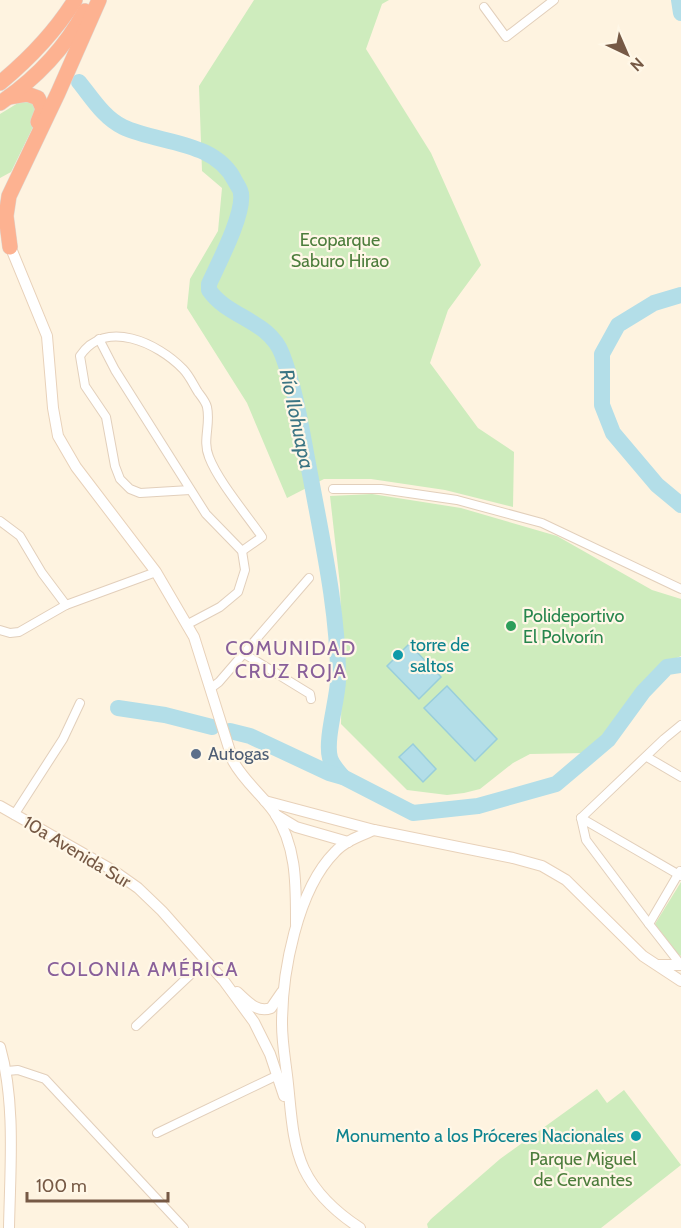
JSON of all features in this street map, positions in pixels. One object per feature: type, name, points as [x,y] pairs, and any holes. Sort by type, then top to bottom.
[{"type":"highway","points":[[0,83],[50,35],[75,0]]},
{"type":"highway","points":[[4,100],[56,53],[80,21],[91,0]]},
{"type":"highway","points":[[10,247],[6,216],[9,196],[99,0]]},
{"type":"highway","points":[[0,184],[7,181],[13,174],[43,114],[40,101],[33,96],[27,94],[4,100]]},
{"type":"highway","points":[[0,231],[10,247]]},
{"type":"main road","points":[[0,223],[47,336],[53,408],[58,436],[76,467],[156,572],[188,624],[211,688],[233,762],[241,776],[276,815],[289,844],[295,866],[296,924],[284,986]]},
{"type":"main road","points":[[265,801],[374,830],[542,866],[566,880],[643,956],[681,981]]},
{"type":"main road","name":"10a Avenida Sur","points":[[0,806],[125,878],[162,911],[224,981],[259,1030],[278,1075],[291,1117]]},
{"type":"main road","points":[[276,815],[296,827],[348,842]]},
{"type":"main road","points":[[348,842],[352,824]]},
{"type":"main road","points":[[296,924],[317,875],[336,851],[348,842],[374,830]]},
{"type":"main road","points":[[658,965],[681,965]]},
{"type":"main road","name":"10a Avenida Sur","points":[[224,981],[252,1006],[262,1010],[271,1008],[275,1004],[284,986]]},
{"type":"main road","name":"10a Avenida Sur","points":[[284,986],[283,1039],[291,1117],[298,1154],[311,1181],[335,1210],[360,1228]]},
{"type":"main road","points":[[0,1047],[7,1071],[10,1143],[9,1228]]},
{"type":"street","points":[[484,7],[506,37],[554,0]]},
{"type":"street","points":[[190,490],[140,493],[130,489],[120,479],[115,466],[106,417],[85,386],[80,356],[87,345],[99,339],[132,337],[150,344],[184,369],[207,406],[208,424],[205,438],[208,456],[262,537],[242,551]]},
{"type":"street","points":[[99,339],[115,370],[206,514],[242,551],[245,570],[238,592],[220,607],[188,624]]},
{"type":"street","points":[[333,489],[381,489],[458,500],[542,523],[681,589]]},
{"type":"street","points":[[0,521],[20,536],[42,573],[66,605]]},
{"type":"street","points":[[0,630],[9,633],[19,632],[66,605],[156,572]]},
{"type":"street","points":[[211,688],[219,682],[309,578]]},
{"type":"street","points":[[243,653],[310,694],[312,699]]},
{"type":"street","points":[[14,814],[63,739],[80,704]]},
{"type":"street","points":[[581,818],[681,725]]},
{"type":"street","points":[[647,757],[681,777]]},
{"type":"street","points":[[581,818],[680,873],[649,924]]},
{"type":"street","points":[[581,818],[586,840],[681,965]]},
{"type":"street","points":[[136,1026],[206,960]]},
{"type":"street","points":[[7,1071],[18,1070],[45,1079],[184,1228]]},
{"type":"street","points":[[157,1133],[278,1075]]},
{"type":"green space","name":"Ecoparque Saburo Hirao","points":[[254,0],[389,0],[382,4],[366,49],[431,153],[481,265],[448,310],[430,363],[478,428],[514,452],[513,507],[445,490],[371,479],[324,479],[287,498],[247,403],[187,308],[190,279],[218,231],[222,188],[202,171],[199,86]]},
{"type":"green space","points":[[25,101],[35,104],[36,121],[11,172],[0,178],[0,114]]},
{"type":"green space","name":"Polideportivo El Polvorín","points":[[372,494],[461,508],[557,536],[652,590],[681,599],[681,656],[668,662],[633,697],[606,736],[587,753],[530,754],[513,763],[480,789],[464,793],[447,795],[407,790],[341,724],[340,585],[330,496]]},
{"type":"green space","points":[[681,882],[681,956],[655,924]]},
{"type":"green space","name":"Parque Miguel de Cervantes","points":[[597,1089],[607,1103],[624,1090],[681,1165],[601,1228],[428,1228],[427,1224],[431,1219],[500,1159]]},
{"type":"water","points":[[409,644],[441,677],[419,699],[387,666]]},
{"type":"water","points":[[447,686],[497,739],[475,761],[424,708]]},
{"type":"water","points":[[413,744],[436,769],[423,782],[399,757]]},
{"type":"waterway","points":[[679,0],[681,13]]},
{"type":"waterway","name":"Río Ilohuapa","points":[[79,82],[99,107],[116,123],[137,133],[200,150],[226,168],[240,191],[239,214],[209,284],[209,290],[227,307],[258,326],[276,343],[292,384],[333,604],[338,681],[329,750],[332,763],[343,777]]},
{"type":"waterway","points":[[681,295],[654,303],[618,325],[602,354],[602,405],[613,433],[657,485],[681,505]]},
{"type":"waterway","points":[[230,731],[250,736],[329,773],[343,777],[413,813],[478,806],[556,784],[608,740],[643,692],[667,667],[681,665]]},
{"type":"waterway","points":[[118,708],[165,715],[212,727]]},
{"type":"place","name":"Polideportivo El Polvorín","points":[[511,626]]},
{"type":"place","name":"torre de saltos","points":[[398,655]]},
{"type":"place","name":"Autogas","points":[[196,754]]},
{"type":"place","name":"Monumento a los Próceres Nacionales","points":[[636,1136]]},
{"type":"district","name":"COMUNIDAD CRUZ ROJA","points":[[291,660]]},
{"type":"district","name":"COLONIA AMÉRICA","points":[[143,969]]}]
